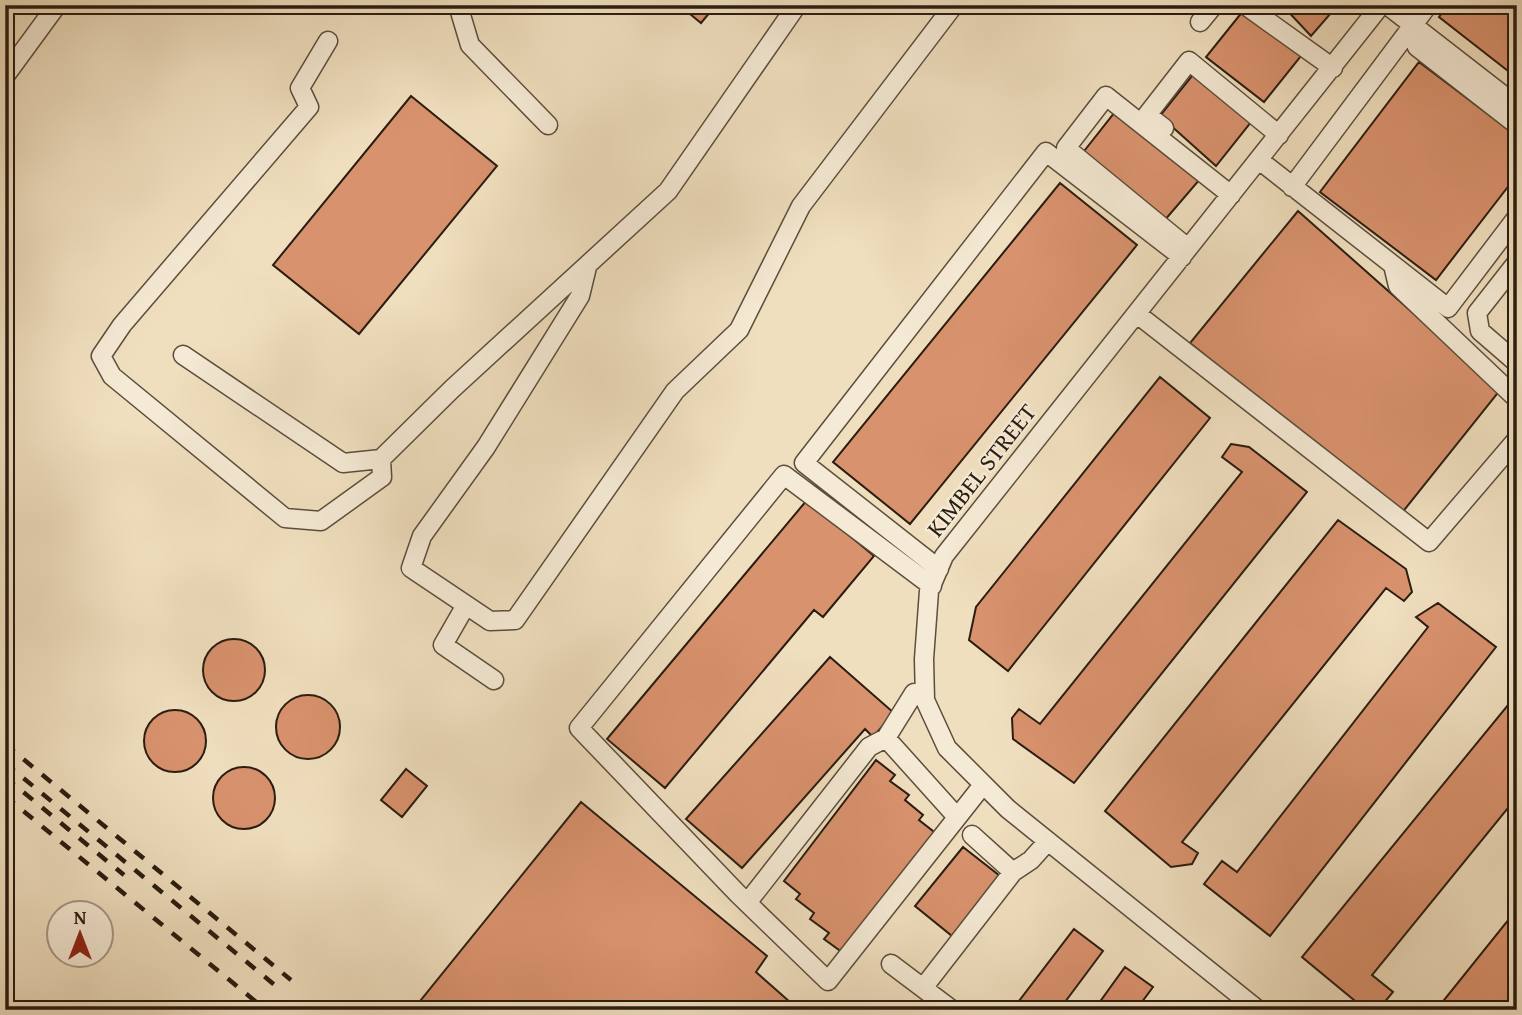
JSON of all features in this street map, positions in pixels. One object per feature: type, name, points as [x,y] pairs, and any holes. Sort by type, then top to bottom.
[{"type":"street","points":[[5,76],[57,5]]},
{"type":"street","points":[[458,5],[470,45],[548,125]]},
{"type":"street","points":[[183,355],[343,463],[381,460],[452,389],[668,191],[797,5]]},
{"type":"street","points":[[587,267],[580,296],[486,447],[422,536],[411,568],[490,621],[515,620],[676,391],[739,330],[801,206],[954,5]]},
{"type":"street","points":[[1200,22],[1213,5]]},
{"type":"street","points":[[1245,5],[1332,68]]},
{"type":"street","points":[[1384,5],[1517,106]]},
{"type":"street","name":"KIMBEL STREET","points":[[1258,1010],[982,786],[947,748],[925,700],[924,659],[932,586],[944,556],[1384,5]]},
{"type":"street","points":[[1292,187],[1429,5]]},
{"type":"street","points":[[1410,27],[1417,47],[1517,125]]},
{"type":"street","points":[[328,41],[300,88],[309,107],[122,325],[101,356],[112,376],[285,518],[321,521],[382,477],[381,460]]},
{"type":"street","points":[[1234,191],[1147,114],[1189,61],[1279,135]]},
{"type":"street","points":[[1185,253],[1066,148],[1106,96],[1234,191]]},
{"type":"street","points":[[939,569],[804,463],[854,398],[1046,152],[1185,253]]},
{"type":"street","points":[[1259,160],[1448,308],[1517,217]]},
{"type":"street","points":[[1517,262],[1477,313],[1480,331],[1517,363]]},
{"type":"street","points":[[1393,265],[1398,286],[1517,400]]},
{"type":"street","points":[[1137,314],[1429,542],[1517,439]]},
{"type":"street","points":[[932,586],[784,475],[579,728],[747,903],[828,981],[982,786]]},
{"type":"street","points":[[467,605],[443,645],[494,680]]},
{"type":"street","points":[[747,903],[869,747],[886,738],[914,693]]},
{"type":"street","points":[[886,738],[957,817]]},
{"type":"street","points":[[972,835],[1013,872]]},
{"type":"street","points":[[923,988],[1013,872],[1031,860],[1048,841]]},
{"type":"street","points":[[891,964],[952,1010]]},
{"type":"building","points":[[679,5],[716,5],[701,23]]},
{"type":"building","points":[[1282,5],[1338,5],[1311,36]]},
{"type":"building","points":[[1448,5],[1517,5],[1517,78],[1439,17]]},
{"type":"building","points":[[1243,11],[1301,56],[1264,102],[1206,57]]},
{"type":"building","points":[[1419,62],[1517,136],[1517,175],[1436,280],[1320,192]]},
{"type":"building","points":[[1196,71],[1251,122],[1216,166],[1160,116]]},
{"type":"building","points":[[411,96],[497,166],[359,334],[273,265]]},
{"type":"building","points":[[1115,112],[1201,178],[1164,221],[1081,155]]},
{"type":"building","points":[[1060,183],[1137,245],[910,524],[833,462]]},
{"type":"building","points":[[1298,211],[1500,390],[1401,514],[1190,343]]},
{"type":"building","points":[[1160,377],[1210,418],[1008,671],[969,640],[976,607]]},
{"type":"building","points":[[1231,444],[1249,447],[1307,492],[1074,783],[1013,739],[1012,718],[1019,709],[1040,724],[1242,472],[1222,457]]},
{"type":"building","points":[[807,500],[874,556],[823,617],[814,610],[665,788],[607,739]]},
{"type":"building","points":[[1338,520],[1406,569],[1412,592],[1404,601],[1386,588],[1182,842],[1198,853],[1192,864],[1171,867],[1105,811]]},
{"type":"building","points":[[1438,603],[1496,647],[1270,936],[1204,884],[1222,861],[1237,872],[1428,627],[1416,617]]},
{"type":"building","points":[[228,639],[240,639],[256,648],[263,658],[263,682],[256,692],[240,701],[228,701],[217,696],[208,687],[203,676],[203,664],[208,653],[217,644]]},
{"type":"building","points":[[830,657],[894,713],[873,737],[865,729],[742,868],[686,819]]},
{"type":"building","points":[[1517,694],[1517,797],[1372,975],[1393,992],[1378,1010],[1366,1010],[1302,957]]},
{"type":"building","points":[[308,695],[326,701],[334,709],[340,727],[334,745],[326,753],[308,759],[290,753],[282,745],[276,727],[282,709],[290,701]]},
{"type":"building","points":[[169,710],[181,710],[197,719],[204,729],[204,753],[197,763],[181,772],[169,772],[158,767],[149,758],[144,747],[144,735],[149,724],[158,715]]},
{"type":"building","points":[[876,760],[895,775],[890,781],[909,795],[905,800],[923,815],[919,820],[938,835],[846,955],[824,939],[829,933],[810,919],[814,913],[796,899],[800,894],[784,881]]},
{"type":"building","points":[[238,767],[250,767],[266,776],[273,786],[273,810],[266,820],[250,829],[238,829],[227,824],[218,815],[213,804],[213,792],[218,781],[227,772]]},
{"type":"building","points":[[406,769],[427,786],[402,817],[381,800]]},
{"type":"building","points":[[581,802],[767,956],[756,972],[799,1010],[431,1010],[420,1001]]},
{"type":"building","points":[[963,847],[1000,876],[952,936],[915,906]]},
{"type":"building","points":[[1517,909],[1517,1010],[1436,1010]]},
{"type":"building","points":[[1074,929],[1103,951],[1059,1010],[1012,1010]]},
{"type":"building","points":[[1125,967],[1153,987],[1136,1010],[1094,1010]]},
{"type":"railway","points":[[5,744],[291,980]]},
{"type":"railway","points":[[5,763],[282,991]]},
{"type":"railway","points":[[5,777],[124,875]]},
{"type":"railway","points":[[5,796],[266,1010]]}]
